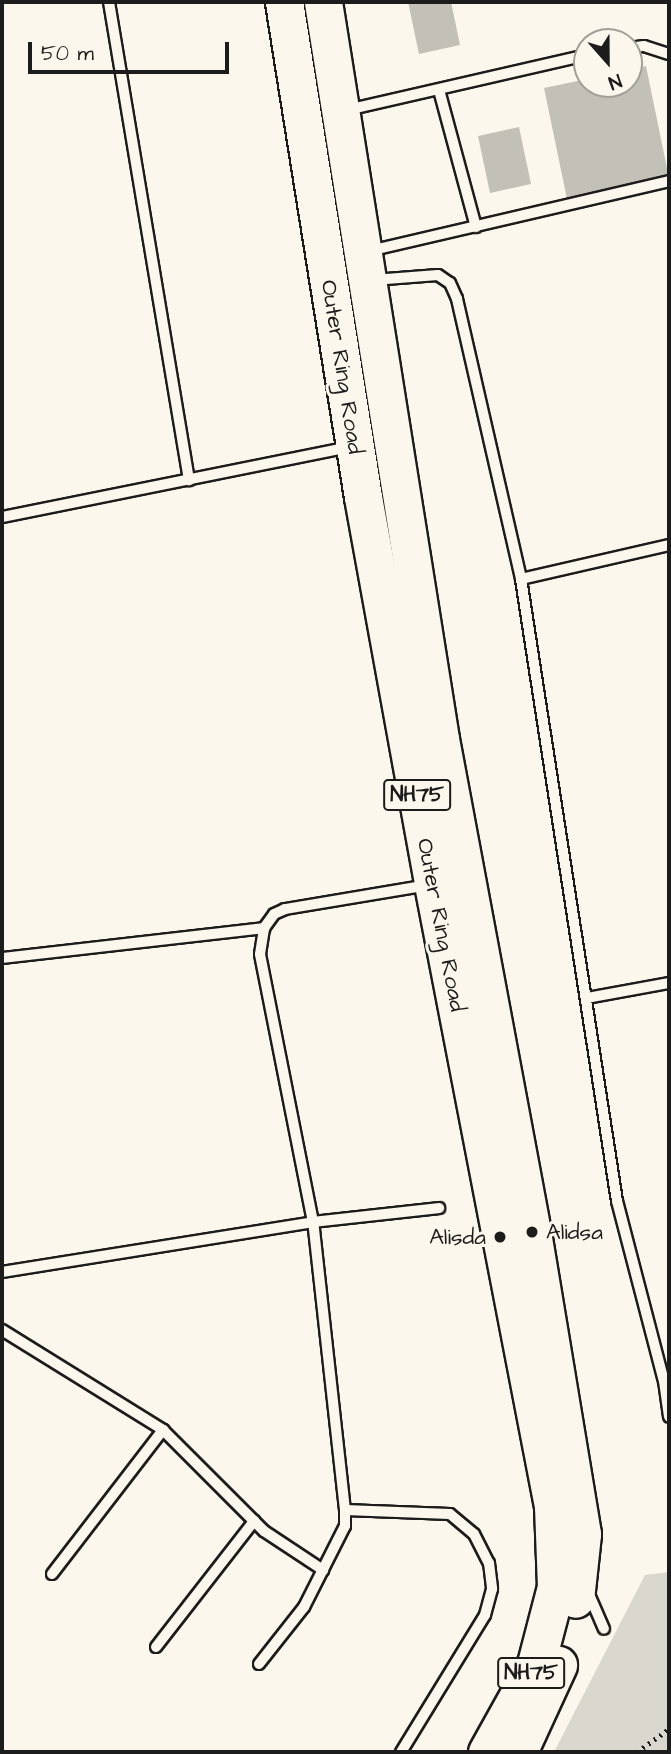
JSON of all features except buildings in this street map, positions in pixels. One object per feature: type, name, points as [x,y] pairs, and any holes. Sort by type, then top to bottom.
[{"type":"highway","name":"Outer Ring Road","points":[[284,2],[355,446],[450,881],[532,1232],[582,1534],[579,1570],[557,1669],[518,1752]]},
{"type":"highway","name":"Outer Ring Road","points":[[323,2],[440,739],[450,881],[553,1507],[556,1587],[536,1664],[487,1752]]},
{"type":"lane","points":[[108,2],[190,480]]},
{"type":"lane","points":[[643,48],[657,48],[669,54]]},
{"type":"lane","points":[[340,112],[573,58]]},
{"type":"lane","points":[[439,90],[475,227]]},
{"type":"lane","points":[[365,266],[475,227],[669,181]]},
{"type":"lane","points":[[365,266],[438,275],[450,283],[457,299],[520,579],[618,1201],[666,1381],[669,1417]]},
{"type":"lane","points":[[2,517],[355,446]]},
{"type":"lane","points":[[520,579],[669,545]]},
{"type":"lane","points":[[259,1664],[304,1607],[345,1526],[313,1222],[260,954],[264,928],[274,914],[285,909],[450,881]]},
{"type":"lane","points":[[2,958],[264,928]]},
{"type":"lane","points":[[587,998],[669,983]]},
{"type":"lane","points":[[2,1272],[313,1222],[439,1208]]},
{"type":"lane","points":[[2,1330],[163,1430],[264,1531],[323,1570]]},
{"type":"lane","points":[[52,1574],[163,1430]]},
{"type":"lane","points":[[345,1510],[450,1514],[474,1534],[489,1563],[492,1589],[485,1615],[401,1752]]},
{"type":"lane","points":[[156,1647],[254,1521]]},
{"type":"lane","points":[[579,1570],[604,1629]]},
{"type":"path","points":[[636,1752],[669,1729]]},
{"type":"shaded area","points":[[669,1572],[669,1752],[554,1752],[645,1575]]},
{"type":"place","name":"Alidsa","points":[[532,1232]]},
{"type":"place","name":"Alisda","points":[[500,1237]]}]
